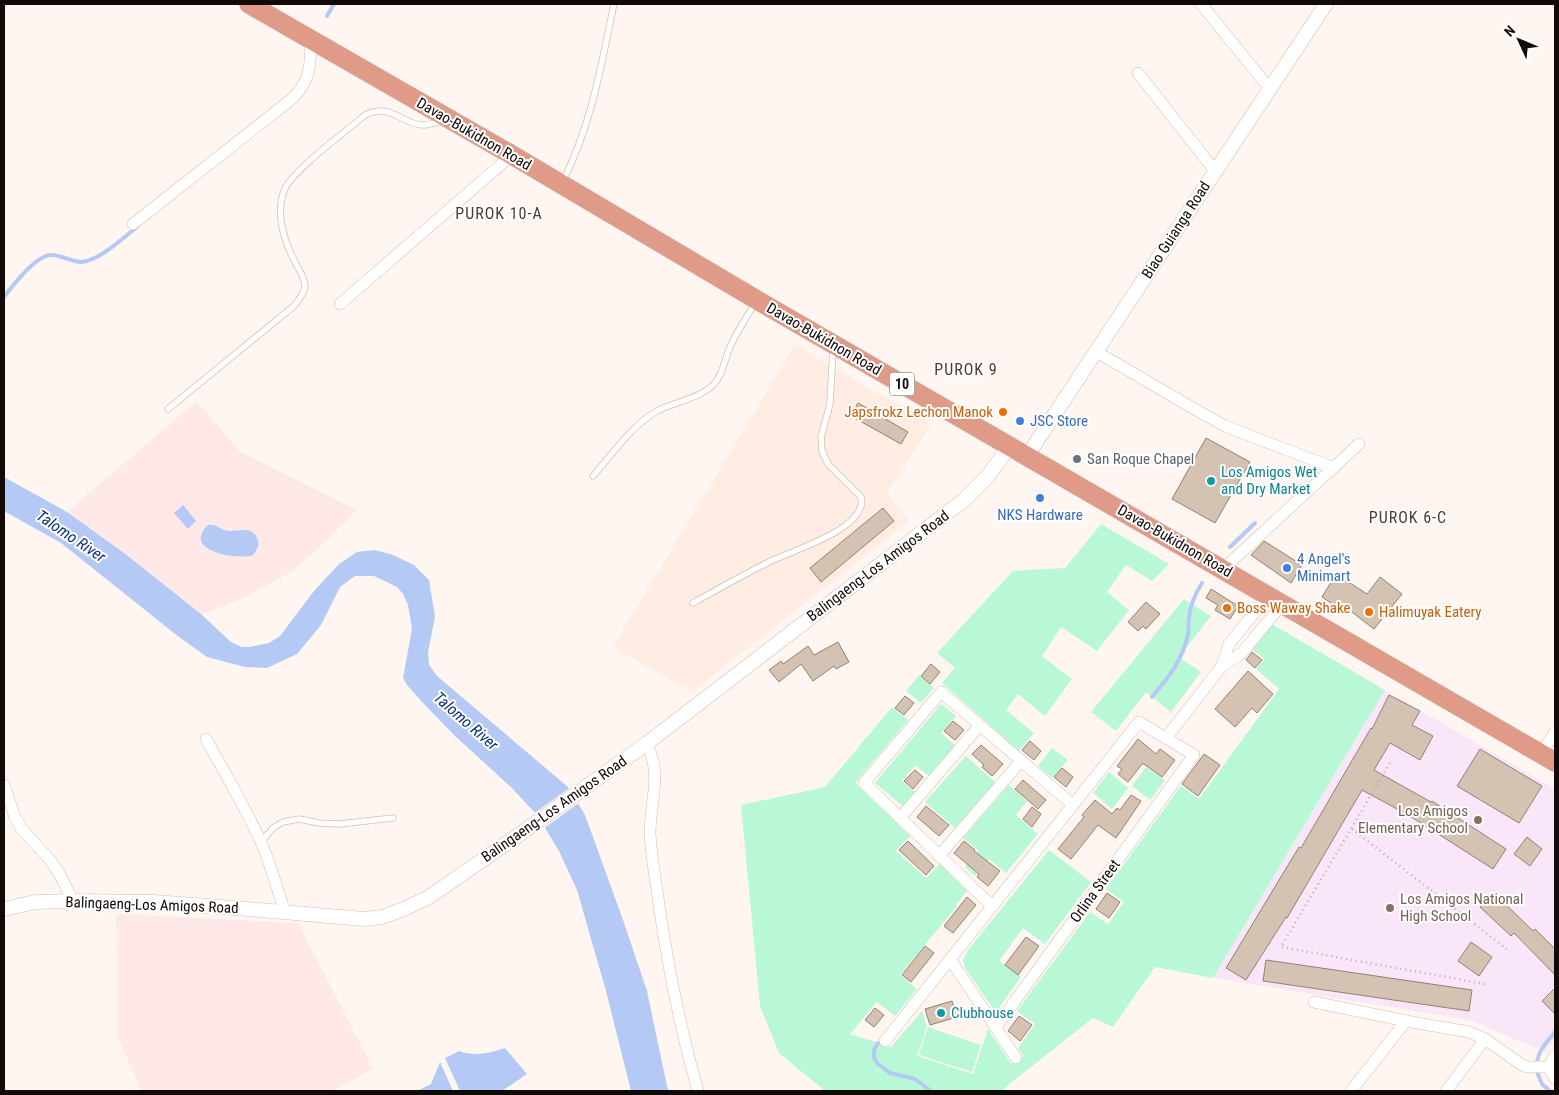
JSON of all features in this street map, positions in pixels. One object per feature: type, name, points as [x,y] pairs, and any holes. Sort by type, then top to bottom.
[{"type":"highway","name":"Davao-Bukidnon Road","points":[[249,4],[1548,758]]},
{"type":"street","points":[[1201,4],[1270,89]]},
{"type":"street","name":"Biao Guianga Road","points":[[1027,456],[1326,4]]},
{"type":"street","points":[[133,224],[293,98],[303,87],[307,79],[311,39]]},
{"type":"street","points":[[1138,73],[1215,171]]},
{"type":"street","points":[[340,304],[512,155]]},
{"type":"street","points":[[1095,351],[1225,426],[1334,468]]},
{"type":"street","points":[[1223,569],[1359,444]]},
{"type":"street","name":"Balingaeng-Los Amigos Road","points":[[4,910],[35,902],[73,901],[185,904],[364,919],[382,917],[404,909],[429,896],[513,839],[646,744],[959,504],[987,477],[1010,446]]},
{"type":"street","points":[[1222,666],[1242,654],[1276,599]]},
{"type":"street","points":[[885,1041],[1139,722],[1166,738],[1222,666],[1229,644],[1276,599]]},
{"type":"street","points":[[992,906],[864,783],[941,692],[1073,805]]},
{"type":"street","points":[[900,818],[980,726]]},
{"type":"street","points":[[1548,758],[1555,732]]},
{"type":"street","name":"Orlina Street","points":[[996,1027],[1194,754],[1166,738]]},
{"type":"street","points":[[206,739],[261,842],[285,912]]},
{"type":"street","points":[[646,744],[654,759],[655,768],[650,832],[658,899],[666,948],[698,1091]]},
{"type":"street","points":[[939,856],[1021,761]]},
{"type":"street","points":[[4,785],[15,817],[21,828],[50,860],[73,901]]},
{"type":"street","points":[[950,959],[1016,1058]]},
{"type":"street","points":[[1314,1002],[1469,1032],[1485,1039],[1522,1065],[1528,1067],[1549,1067]]},
{"type":"street","points":[[1351,1091],[1406,1021]]},
{"type":"street","points":[[1446,1091],[1485,1039]]},
{"type":"street","points":[[1555,1055],[1549,1067],[1555,1079]]},
{"type":"lane","points":[[561,185],[574,159],[593,106],[614,4]]},
{"type":"lane","points":[[168,409],[294,306],[302,296],[305,286],[303,277],[284,236],[281,220],[284,190],[293,177],[358,121],[374,111],[389,112],[421,125],[449,119]]},
{"type":"lane","points":[[593,476],[643,421],[657,412],[708,389],[714,384],[736,334],[757,300]]},
{"type":"lane","points":[[693,603],[770,562],[817,542],[840,529],[854,518],[860,509],[862,503],[861,496],[828,464],[822,451],[821,437],[830,404],[834,344]]},
{"type":"lane","points":[[261,842],[273,828],[283,822],[299,819],[339,824],[393,818]]},
{"type":"path","points":[[1390,763],[1281,947],[1485,984]]},
{"type":"path","points":[[1352,829],[1509,951]]},
{"type":"shaded area","points":[[795,345],[931,424],[887,494],[909,521],[692,692],[613,647]]},
{"type":"shaded area","points":[[197,401],[240,452],[356,510],[322,545],[291,572],[242,599],[201,614],[124,553],[67,512]]},
{"type":"shaded area","name":"Los Amigos National High School","points":[[1385,690],[1555,789],[1555,1040],[1545,1052],[1470,1020],[1213,978]]},
{"type":"shaded area","points":[[116,914],[298,923],[373,1069],[332,1091],[141,1091],[118,1037]]},
{"type":"green space","points":[[1101,524],[1169,564],[1152,581],[1126,565],[1107,592],[1129,610],[1097,651],[1061,627],[1042,656],[1072,679],[1045,716],[1018,694],[1006,710],[1034,733],[1019,751],[942,683],[955,668],[937,653],[1013,571],[1065,568]]},
{"type":"green space","points":[[1184,599],[1211,616],[1179,657],[1201,672],[1171,712],[1146,692],[1116,731],[1091,712]]},
{"type":"green space","points":[[1272,624],[1385,690],[1213,978],[1155,967],[1113,1027],[1093,1018],[1002,1091],[825,1091],[779,1053],[760,1006],[741,805],[825,787],[892,707],[908,720],[855,783],[910,836],[896,851],[926,878],[940,864],[967,891],[957,906],[900,975],[917,989],[895,1016],[877,1002],[850,1034],[891,1047],[922,1011],[927,1027],[917,1056],[973,1074],[988,1029],[1012,1065],[1024,1056],[1018,1048],[1035,1024],[1017,1011],[1090,912],[1108,924],[1124,902],[1106,889],[1181,786],[1199,799],[1279,689],[1256,669],[1265,659],[1252,649]]},
{"type":"green space","points":[[919,675],[934,688],[921,703],[906,691]]},
{"type":"green space","points":[[941,704],[956,716],[941,733],[956,746],[930,777],[915,765],[902,781],[916,793],[904,807],[875,783]]},
{"type":"green space","points":[[1052,748],[1068,760],[1052,778],[1038,766]]},
{"type":"green space","points":[[966,756],[995,782],[955,828],[925,802]]},
{"type":"green space","points":[[1146,767],[1165,780],[1150,800],[1132,786]]},
{"type":"green space","points":[[1109,772],[1128,788],[1112,809],[1093,793]]},
{"type":"green space","points":[[1009,785],[1027,801],[1016,815],[1038,834],[1006,873],[989,859],[975,876],[965,867],[978,850],[963,838]]},
{"type":"green space","points":[[1049,850],[1091,882],[1045,944],[1023,928],[999,961],[1021,977],[998,1009],[995,1010],[965,968],[963,960],[968,950]]},
{"type":"green space","points":[[928,1027],[981,1045],[972,1072],[919,1055]]},
{"type":"water","name":"Talomo River","points":[[4,477],[67,512],[124,553],[201,614],[231,642],[242,647],[269,643],[280,636],[314,591],[339,564],[357,552],[375,550],[393,555],[414,565],[429,580],[435,617],[428,652],[429,665],[437,676],[568,787],[585,815],[647,991],[668,1091],[631,1091],[606,991],[577,890],[559,851],[537,815],[512,788],[455,736],[422,702],[403,678],[412,629],[408,605],[397,587],[374,576],[355,576],[340,587],[321,625],[297,654],[267,668],[245,667],[207,657],[61,543],[4,511]]},
{"type":"water","points":[[183,505],[196,521],[188,529],[174,513]]},
{"type":"water","points":[[208,525],[214,525],[227,531],[245,530],[252,532],[258,541],[255,553],[242,557],[232,556],[205,547],[201,541],[202,534]]},
{"type":"water","points":[[505,1048],[527,1074],[502,1091],[460,1091],[445,1058],[459,1051],[477,1054]]},
{"type":"water","points":[[440,1062],[453,1091],[417,1091],[431,1084]]},
{"type":"pier","points":[[571,787],[580,802],[543,829],[533,814]]},
{"type":"building","points":[[858,403],[908,432],[901,444],[851,416]]},
{"type":"building","name":"Los Amigos Wet and Dry Market","points":[[1206,438],[1250,462],[1215,523],[1172,499]]},
{"type":"building","points":[[883,508],[894,521],[821,582],[810,568]]},
{"type":"building","points":[[1264,541],[1302,565],[1291,583],[1251,555]]},
{"type":"building","points":[[1336,574],[1367,594],[1380,577],[1402,594],[1374,629],[1340,603],[1337,607],[1322,597]]},
{"type":"building","points":[[1211,589],[1238,606],[1230,619],[1215,610],[1218,605],[1206,598]]},
{"type":"building","points":[[1146,602],[1160,614],[1146,629],[1143,626],[1138,631],[1128,622]]},
{"type":"building","points":[[838,642],[849,662],[836,669],[834,666],[813,681],[801,664],[779,682],[769,670],[781,661],[783,664],[808,646],[814,655]]},
{"type":"building","points":[[1252,652],[1262,660],[1255,668],[1246,660]]},
{"type":"building","points":[[931,664],[940,672],[930,684],[921,676]]},
{"type":"building","points":[[1248,671],[1273,694],[1257,713],[1252,708],[1235,727],[1215,709]]},
{"type":"building","points":[[1389,695],[1420,711],[1412,725],[1433,736],[1420,760],[1390,743],[1374,770],[1432,801],[1506,849],[1493,869],[1410,816],[1362,790],[1287,918],[1246,980],[1226,968],[1299,847],[1301,848],[1372,729]]},
{"type":"building","points":[[905,696],[914,703],[904,715],[895,708]]},
{"type":"building","points":[[953,721],[964,730],[955,740],[944,731]]},
{"type":"building","points":[[1138,739],[1156,754],[1160,749],[1175,760],[1162,777],[1144,764],[1128,782],[1118,774],[1122,769],[1117,766]]},
{"type":"building","points":[[1030,741],[1041,751],[1034,760],[1022,750]]},
{"type":"building","points":[[981,745],[1003,764],[992,776],[972,754]]},
{"type":"building","points":[[1480,749],[1542,786],[1519,823],[1457,786]]},
{"type":"building","points":[[1204,754],[1220,765],[1198,796],[1182,784]]},
{"type":"building","points":[[1062,768],[1073,777],[1066,787],[1054,777]]},
{"type":"building","points":[[915,770],[923,777],[913,789],[904,781]]},
{"type":"building","points":[[1023,780],[1046,800],[1038,809],[1015,789]]},
{"type":"building","points":[[1131,795],[1141,801],[1116,838],[1098,825],[1071,859],[1058,849],[1095,800],[1112,814],[1117,808],[1120,810]]},
{"type":"building","points":[[926,806],[949,825],[939,836],[917,817]]},
{"type":"building","points":[[1032,807],[1041,814],[1032,827],[1023,819]]},
{"type":"building","points":[[1527,837],[1542,849],[1530,866],[1514,854]]},
{"type":"building","points":[[908,841],[934,866],[926,875],[899,850]]},
{"type":"building","points":[[964,841],[1000,871],[988,886],[977,877],[979,874],[954,853]]},
{"type":"building","points":[[1107,893],[1120,902],[1109,918],[1096,909]]},
{"type":"building","points":[[1494,893],[1533,931],[1535,929],[1555,949],[1555,975],[1514,933],[1511,936],[1480,907]]},
{"type":"building","points":[[967,897],[976,905],[953,933],[944,926]]},
{"type":"building","points":[[1026,937],[1039,946],[1018,975],[1005,965]]},
{"type":"building","points":[[1471,942],[1492,957],[1479,976],[1458,961]]},
{"type":"building","points":[[925,946],[934,953],[911,982],[902,975]]},
{"type":"building","points":[[1266,960],[1472,990],[1469,1011],[1263,981]]},
{"type":"building","points":[[1555,988],[1555,1014],[1542,1001]]},
{"type":"building","name":"Clubhouse","points":[[952,1001],[957,1017],[930,1025],[925,1009]]},
{"type":"building","points":[[875,1008],[884,1015],[874,1027],[865,1020]]},
{"type":"building","points":[[1019,1016],[1032,1025],[1020,1041],[1008,1031]]},
{"type":"waterway","points":[[327,16],[334,4]]},
{"type":"waterway","points":[[4,297],[25,272],[44,257],[54,255],[77,262],[88,261],[111,248],[137,227]]},
{"type":"waterway","points":[[1230,547],[1255,523]]},
{"type":"waterway","points":[[1152,697],[1170,675],[1183,652],[1188,634],[1192,604],[1202,583]]},
{"type":"waterway","points":[[1537,1062],[1541,1049],[1555,1032]]},
{"type":"waterway","points":[[878,1043],[874,1050],[874,1058],[878,1064],[890,1073],[915,1079],[931,1091]]},
{"type":"waterway","points":[[1537,1072],[1542,1084],[1550,1091]]},
{"type":"place","name":"Japsfrokz Lechon Manok","points":[[1003,412]]},
{"type":"place","name":"JSC Store","points":[[1020,421]]},
{"type":"place","name":"San Roque Chapel","points":[[1077,459]]},
{"type":"place","name":"Los Amigos Wet and Dry Market","points":[[1211,481]]},
{"type":"place","name":"NKS Hardware","points":[[1040,498]]},
{"type":"place","name":"4 Angel's Minimart","points":[[1287,568]]},
{"type":"place","name":"Boss Waway Shake","points":[[1227,608]]},
{"type":"place","name":"Halimuyak Eatery","points":[[1369,612]]},
{"type":"place","name":"Los Amigos Elementary School","points":[[1478,820]]},
{"type":"place","name":"Los Amigos National High School","points":[[1390,908]]},
{"type":"place","name":"Clubhouse","points":[[941,1013]]},
{"type":"district","name":"PUROK 10-A","points":[[499,213]]},
{"type":"district","name":"PUROK 9","points":[[966,369]]},
{"type":"district","name":"PUROK 6-C","points":[[1408,517]]}]
